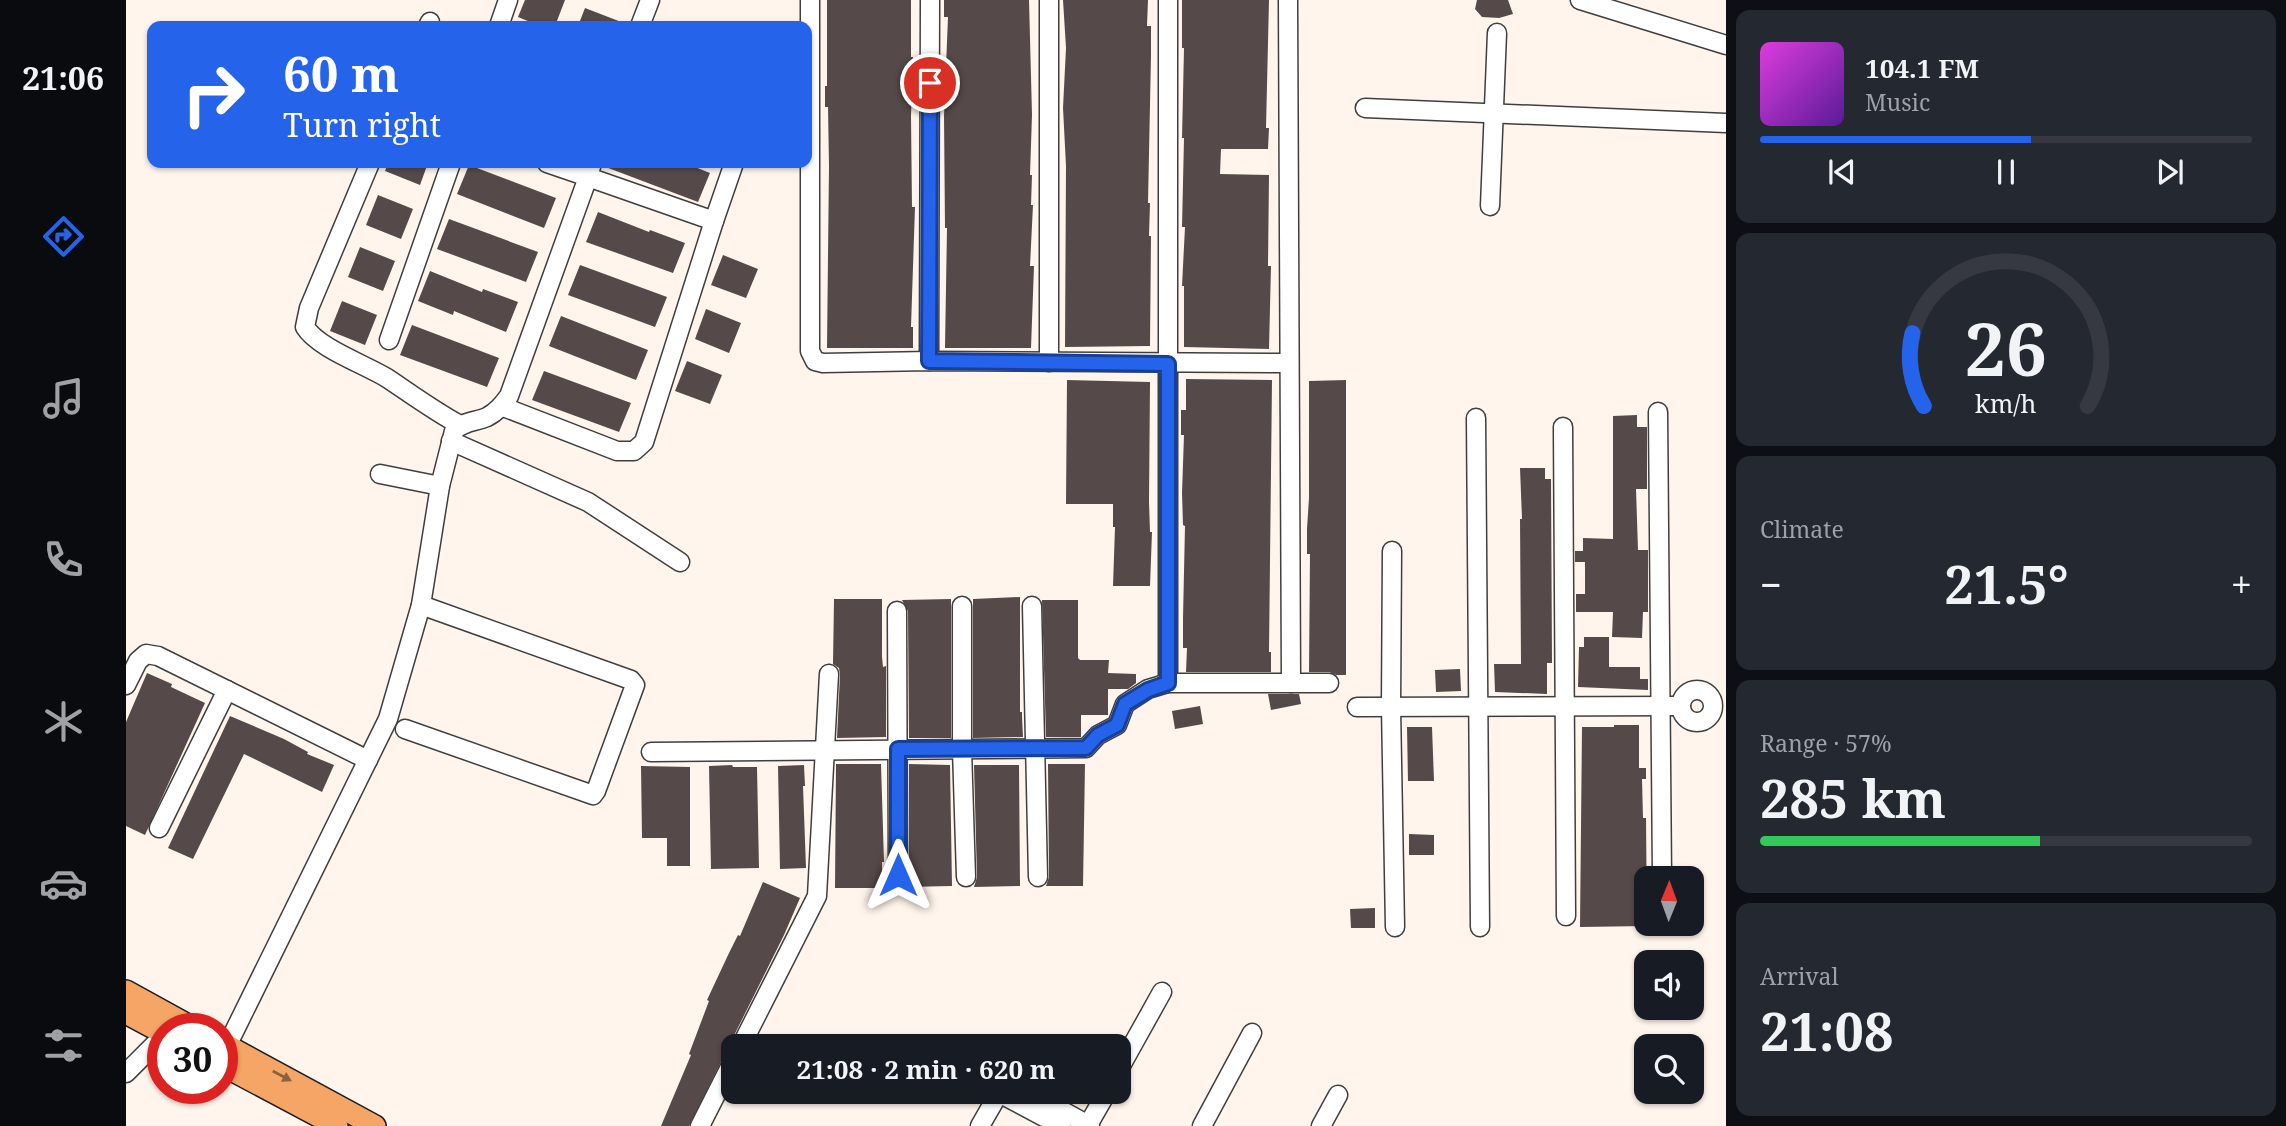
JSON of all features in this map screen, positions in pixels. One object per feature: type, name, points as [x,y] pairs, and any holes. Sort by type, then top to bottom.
[{"type":"main road","points":[[126,991],[166,1013]]},
{"type":"main road","points":[[126,1013],[147,1025]]},
{"type":"main road","points":[[238,1058],[375,1126]]},
{"type":"main road","points":[[238,1060],[337,1126]]},
{"type":"street","points":[[501,21],[508,0]]},
{"type":"street","points":[[642,21],[650,0]]},
{"type":"street","points":[[810,0],[810,21]]},
{"type":"street","points":[[929,361],[930,0]]},
{"type":"street","points":[[1049,0],[1049,362]]},
{"type":"street","points":[[1168,0],[1168,683]]},
{"type":"street","points":[[1288,0],[1291,683]]},
{"type":"street","points":[[1580,0],[1726,46]]},
{"type":"street","points":[[1490,206],[1497,33]]},
{"type":"street","points":[[1365,108],[1726,123]]},
{"type":"street","points":[[368,168],[309,308],[305,327],[310,335],[323,345],[385,377],[455,433],[588,502],[680,562]]},
{"type":"street","points":[[390,340],[449,168]]},
{"type":"street","points":[[501,406],[617,451],[634,451],[644,442],[732,168]]},
{"type":"street","points":[[810,168],[810,351],[815,361],[1289,363]]},
{"type":"street","points":[[238,1023],[388,719],[421,605],[440,486],[455,433],[487,416],[509,396],[590,170],[714,221]]},
{"type":"street","points":[[1658,412],[1662,866]]},
{"type":"street","points":[[1476,418],[1480,927]]},
{"type":"street","points":[[1563,427],[1566,916]]},
{"type":"street","points":[[380,474],[440,486]]},
{"type":"street","points":[[1392,551],[1391,707],[1395,927]]},
{"type":"street","points":[[405,729],[593,795],[635,685],[631,680],[421,605]]},
{"type":"street","points":[[962,606],[965,877]]},
{"type":"street","points":[[1032,606],[1038,877]]},
{"type":"street","points":[[897,611],[898,875]]},
{"type":"street","points":[[126,685],[138,661],[146,654],[158,656],[368,760]]},
{"type":"street","points":[[747,1034],[817,896],[829,674]]},
{"type":"street","points":[[651,752],[1086,748],[1098,735],[1117,725],[1125,704],[1148,690],[1168,683],[1329,683]]},
{"type":"street","points":[[159,828],[227,690]]},
{"type":"street","points":[[1357,707],[1681,706],[1684,696],[1699,690],[1719,705]]},
{"type":"street","points":[[1131,1048],[1162,992]]},
{"type":"street","points":[[1202,1126],[1252,1033]]},
{"type":"street","points":[[126,1073],[147,1051]]},
{"type":"street","points":[[701,1126],[721,1085]]},
{"type":"street","points":[[1321,1126],[1338,1095]]},
{"type":"street","points":[[980,1126],[992,1104]]},
{"type":"street","points":[[1019,1104],[1061,1126]]},
{"type":"street","points":[[1050,1104],[1089,1126],[1101,1104]]},
{"type":"building","points":[[525,0],[565,0],[557,21],[528,21],[518,17]]},
{"type":"building","points":[[827,0],[911,0],[912,207],[915,207],[911,327],[913,348],[827,348]]},
{"type":"building","points":[[944,0],[1029,0],[1032,115],[1030,175],[1033,205],[1030,266],[1034,266],[1031,348],[945,348],[947,228],[944,116],[948,17],[944,17]]},
{"type":"building","points":[[1063,0],[1148,0],[1147,26],[1151,26],[1148,203],[1151,236],[1150,346],[1065,347],[1066,166],[1063,108],[1066,48]]},
{"type":"building","points":[[1182,0],[1269,0],[1266,128],[1269,128],[1268,149],[1221,149],[1220,174],[1269,175],[1269,349],[1184,347]]},
{"type":"building","points":[[1477,0],[1508,0],[1513,14],[1499,18],[1482,17],[1475,9]]},
{"type":"building","points":[[585,8],[619,21],[580,21]]},
{"type":"building","points":[[386,168],[426,168],[420,185],[385,171]]},
{"type":"building","points":[[468,168],[477,168],[556,198],[544,228],[457,194]]},
{"type":"building","points":[[608,168],[698,168],[710,173],[698,202]]},
{"type":"building","points":[[378,195],[413,209],[401,239],[366,225]]},
{"type":"building","points":[[598,212],[685,243],[673,273],[586,242]]},
{"type":"building","points":[[449,219],[538,252],[526,282],[437,249]]},
{"type":"building","points":[[360,247],[395,261],[383,291],[348,277]]},
{"type":"building","points":[[723,255],[758,269],[746,298],[711,285]]},
{"type":"building","points":[[580,265],[667,297],[655,327],[568,295]]},
{"type":"building","points":[[430,271],[482,292],[483,289],[518,302],[506,332],[454,311],[453,315],[418,301]]},
{"type":"building","points":[[342,301],[377,315],[365,345],[330,331]]},
{"type":"building","points":[[706,309],[741,323],[729,353],[695,339]]},
{"type":"building","points":[[561,316],[648,350],[636,380],[549,346]]},
{"type":"building","points":[[412,325],[499,358],[487,387],[400,355]]},
{"type":"building","points":[[687,361],[722,375],[710,404],[675,391]]},
{"type":"building","points":[[544,371],[631,403],[619,432],[532,400]]},
{"type":"building","points":[[1186,379],[1272,380],[1271,672],[1186,672],[1187,648],[1183,648],[1185,526],[1182,493],[1184,435],[1181,435],[1181,410],[1186,410]]},
{"type":"building","points":[[1067,380],[1150,382],[1150,586],[1113,586],[1113,504],[1066,504]]},
{"type":"building","points":[[1346,380],[1346,675],[1336,675],[1329,672],[1309,672],[1309,381]]},
{"type":"building","points":[[1637,415],[1637,427],[1647,427],[1647,489],[1636,489],[1638,550],[1648,550],[1648,612],[1643,612],[1642,638],[1612,637],[1613,612],[1576,612],[1576,594],[1585,594],[1585,562],[1575,562],[1575,551],[1583,551],[1583,538],[1613,539],[1613,416]]},
{"type":"building","points":[[1520,468],[1545,468],[1545,479],[1551,479],[1552,663],[1547,663],[1547,694],[1495,692],[1494,664],[1521,664]]},
{"type":"building","points":[[1020,597],[1020,712],[1023,737],[973,738],[973,599]]},
{"type":"building","points":[[834,599],[882,599],[886,737],[837,738],[840,675],[839,668],[833,664]]},
{"type":"building","points":[[951,599],[951,738],[909,738],[908,611],[902,600]]},
{"type":"building","points":[[1042,600],[1078,600],[1080,660],[1109,660],[1108,673],[1136,674],[1136,683],[1128,689],[1108,689],[1108,715],[1081,715],[1081,737],[1046,737]]},
{"type":"building","points":[[1584,637],[1609,637],[1609,667],[1640,667],[1640,679],[1648,679],[1648,690],[1578,687],[1579,647],[1584,647]]},
{"type":"building","points":[[1460,669],[1461,691],[1436,692],[1435,670]]},
{"type":"building","points":[[147,673],[205,703],[145,835],[126,826],[126,722]]},
{"type":"building","points":[[1268,694],[1299,694],[1301,704],[1271,710]]},
{"type":"building","points":[[1200,706],[1203,724],[1175,729],[1172,711]]},
{"type":"building","points":[[230,716],[284,739],[308,752],[307,754],[334,765],[322,792],[244,754],[193,859],[168,848]]},
{"type":"building","points":[[1639,725],[1639,768],[1646,768],[1646,779],[1642,779],[1646,866],[1634,866],[1634,926],[1580,927],[1582,727]]},
{"type":"building","points":[[1407,727],[1432,727],[1434,781],[1408,781]]},
{"type":"building","points":[[836,764],[881,764],[884,862],[882,888],[835,888]]},
{"type":"building","points":[[909,764],[950,765],[952,886],[905,887],[909,875]]},
{"type":"building","points":[[1048,764],[1085,764],[1083,886],[1046,886],[1049,877]]},
{"type":"building","points":[[804,765],[806,868],[780,869],[778,766]]},
{"type":"building","points":[[974,765],[1019,765],[1020,886],[974,887],[977,877]]},
{"type":"building","points":[[641,766],[690,767],[690,866],[667,866],[667,838],[642,838]]},
{"type":"building","points":[[709,766],[757,767],[759,868],[711,869]]},
{"type":"building","points":[[1409,834],[1434,835],[1434,855],[1409,855]]},
{"type":"building","points":[[763,882],[800,898],[735,1034],[721,1034],[721,1062],[689,1126],[661,1126],[691,1055],[689,1054],[709,1001],[707,1000],[738,935],[740,936]]},
{"type":"building","points":[[1375,908],[1375,928],[1351,928],[1350,909]]},
{"type":"route","points":[[898,875],[898,749],[1086,748],[1098,735],[1117,725],[1125,704],[1148,690],[1168,683],[1168,364],[929,361],[930,83]]}]
